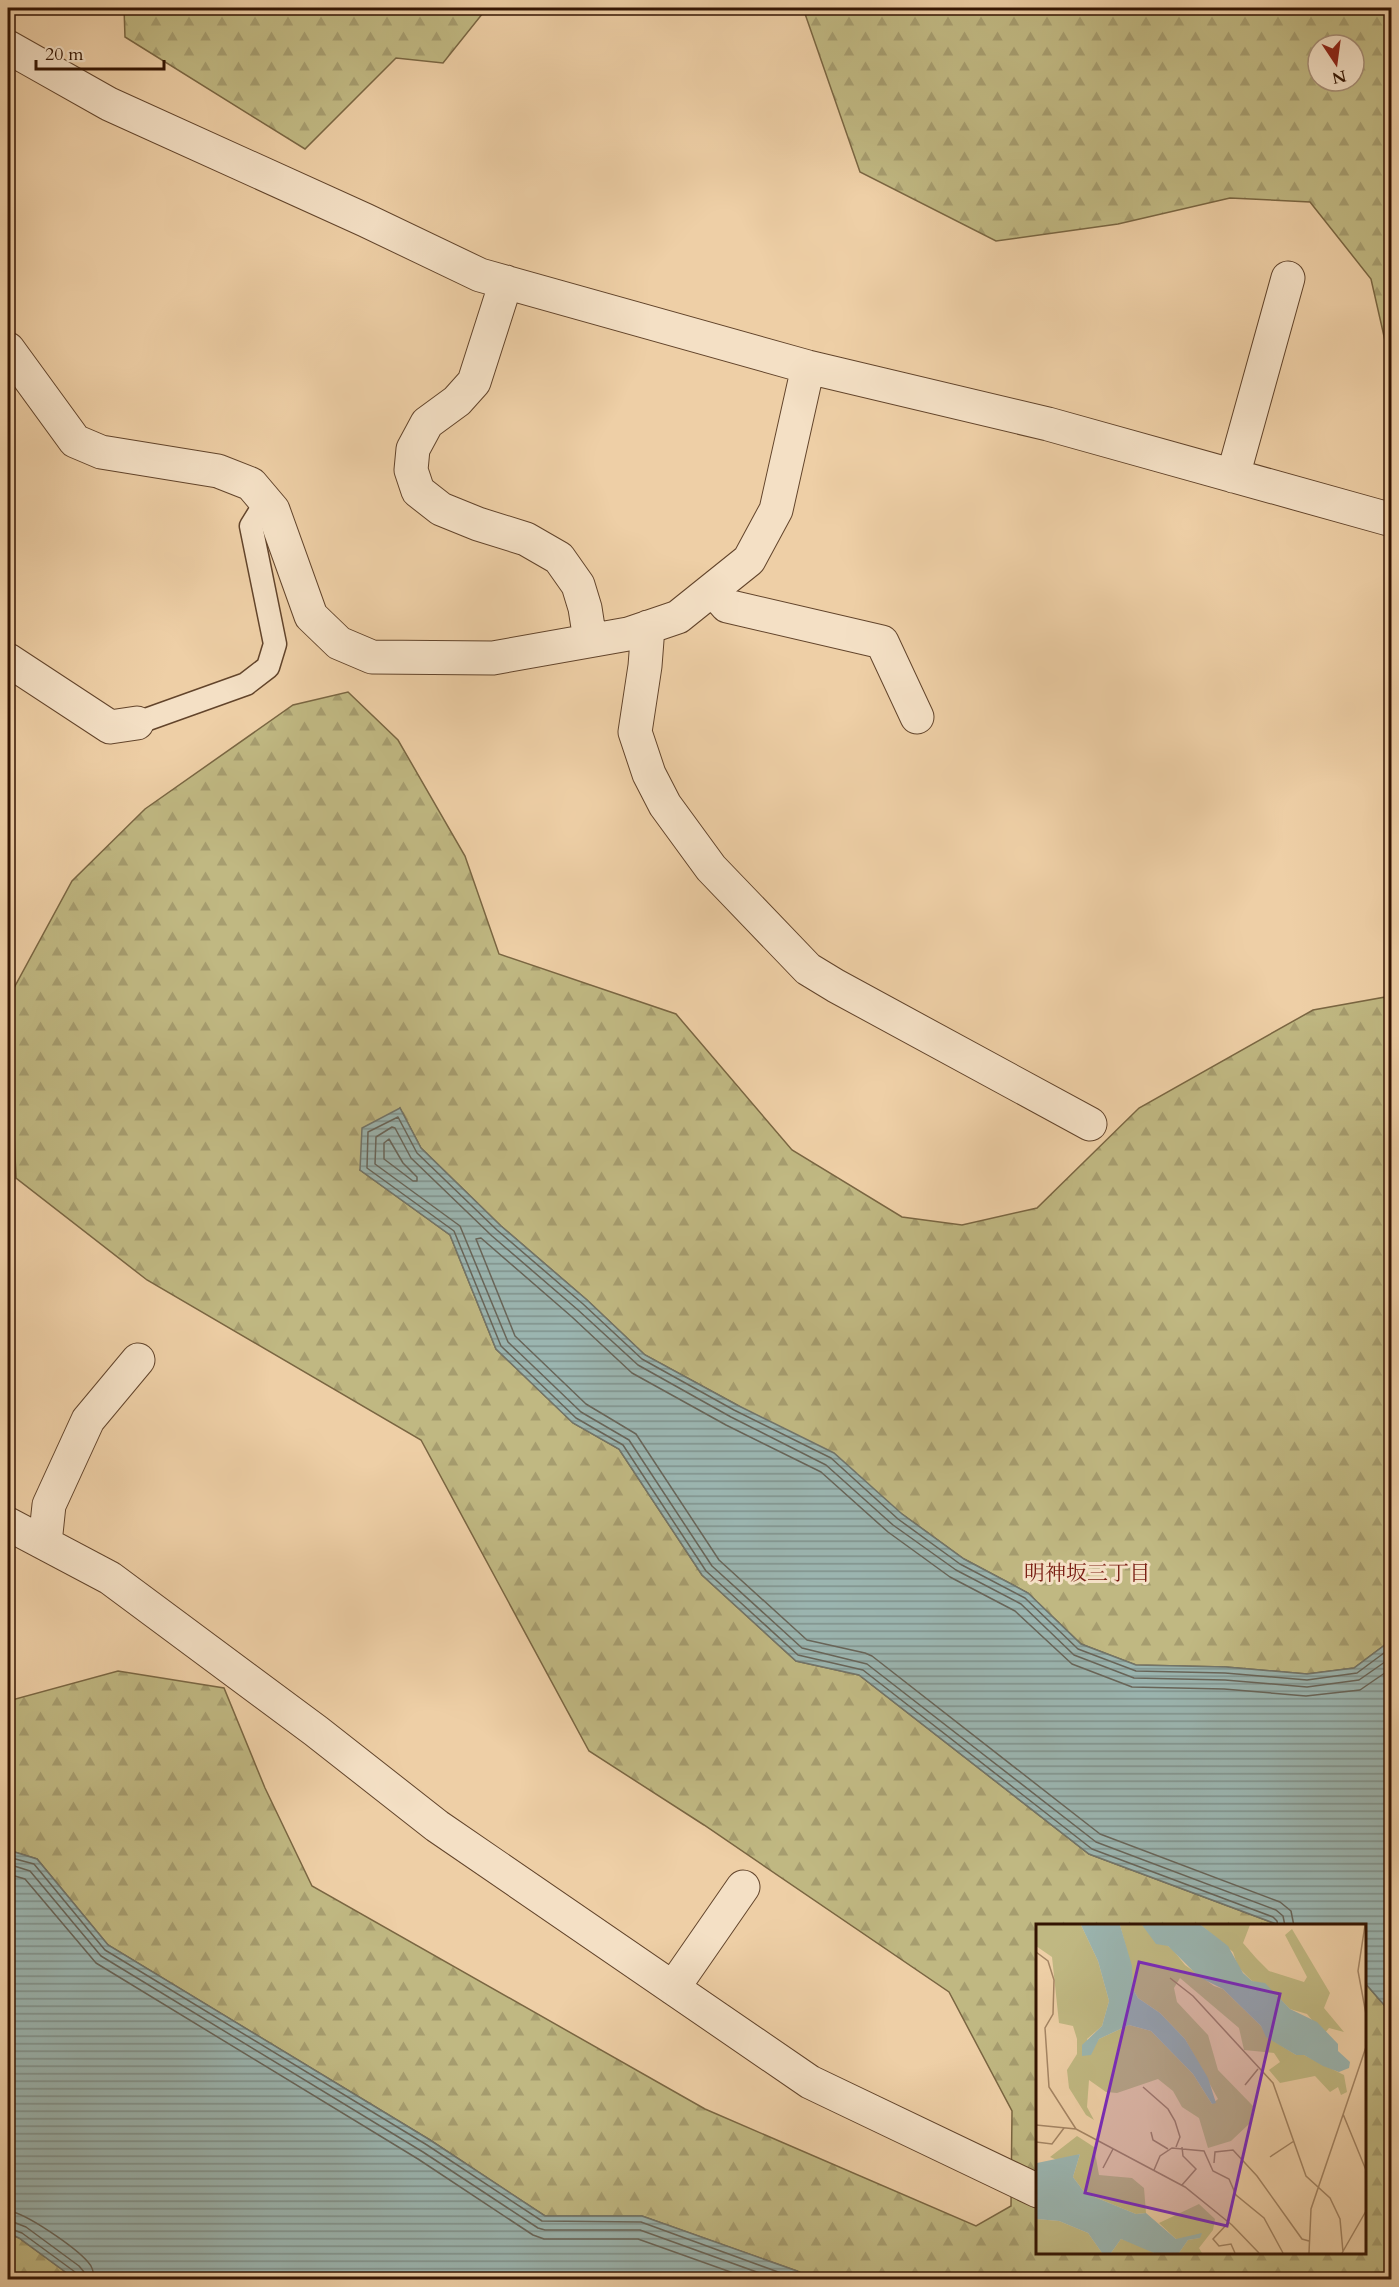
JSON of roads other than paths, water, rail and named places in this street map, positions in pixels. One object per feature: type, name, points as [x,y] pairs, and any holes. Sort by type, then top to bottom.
[{"type":"street","points":[[8,48],[109,104],[365,219],[480,275],[808,367],[1048,424],[1392,520]]},
{"type":"street","points":[[1233,476],[1288,278]]},
{"type":"street","points":[[506,282],[474,382],[457,401],[427,423],[413,449],[411,470],[418,491],[441,509],[478,524],[526,539],[559,558],[578,585],[585,608],[590,640]]},
{"type":"street","points":[[8,349],[75,441],[101,452],[218,471],[251,484],[273,510],[311,616],[339,643],[372,657],[493,658],[628,634],[678,617],[749,560],[776,510],[808,367]]},
{"type":"street","points":[[713,590],[727,606],[882,642],[917,717]]},
{"type":"street","points":[[648,627],[645,666],[635,732],[649,774],[665,805],[711,868],[808,969],[1090,1124]]},
{"type":"street","points":[[8,660],[110,727],[137,723]]},
{"type":"street","points":[[45,1543],[49,1505],[88,1420],[138,1360]]},
{"type":"street","points":[[8,1524],[110,1578],[316,1731],[437,1826],[810,2082],[1036,2190]]},
{"type":"street","points":[[672,1988],[743,1887]]},
{"type":"lane","points":[[137,723],[246,684],[268,667],[274,644],[252,526],[266,502]]},
{"type":"water","points":[[400,1108],[421,1148],[501,1226],[587,1300],[645,1355],[737,1405],[834,1453],[902,1514],[964,1559],[1028,1593],[1081,1644],[1136,1665],[1226,1667],[1307,1674],[1354,1668],[1386,1644],[1391,1637],[1391,2013],[1366,1984],[1366,1924],[1276,1924],[1089,1854],[859,1675],[796,1661],[702,1575],[619,1449],[573,1423],[496,1349],[450,1235],[360,1170],[362,1128]]},
{"type":"water","points":[[8,1850],[37,1859],[108,1945],[430,2140],[545,2216],[642,2216],[797,2271],[813,2279],[75,2279],[19,2238],[8,2233]]},
{"type":"district","name":"明神坂三丁目","points":[[1087,1573]]}]
